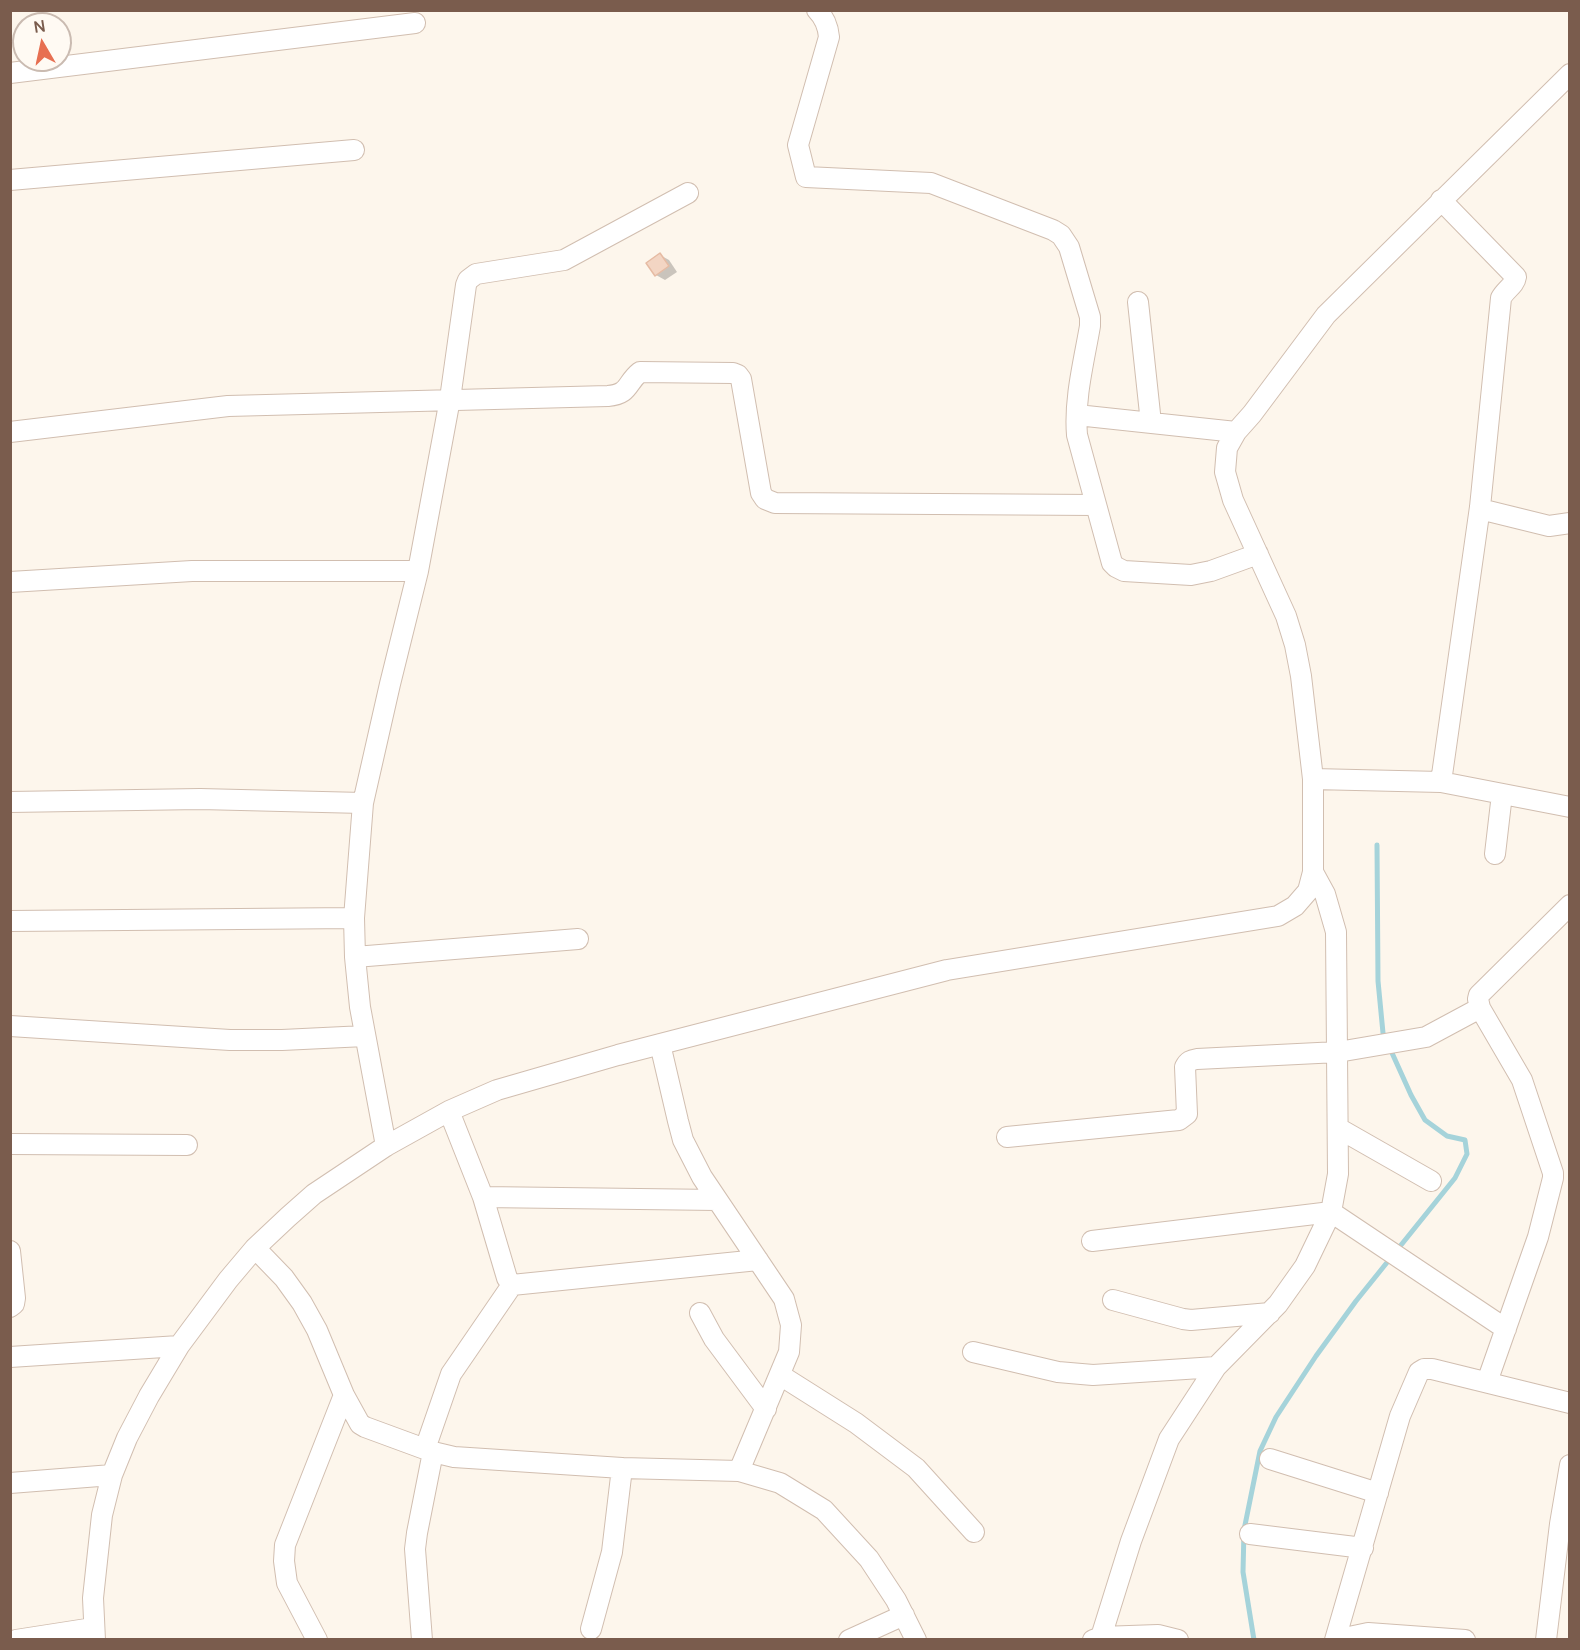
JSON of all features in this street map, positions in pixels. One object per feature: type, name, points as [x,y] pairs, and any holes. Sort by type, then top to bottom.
[{"type":"street","points":[[817,10],[825,20],[829,37],[798,145],[805,176],[931,183],[1053,230],[1061,235],[1069,247],[1090,317],[1076,425],[1079,444],[1112,563],[1124,571],[1191,575],[1211,571],[1258,554]]},
{"type":"street","points":[[10,73],[415,23]]},
{"type":"street","points":[[16,1640],[94,1634],[93,1598],[102,1515],[112,1475],[149,1396],[179,1346],[255,1248],[314,1194],[386,1146],[449,1111],[497,1089],[660,1044],[947,970],[1278,916],[1295,906],[1308,891],[1313,872],[1313,779],[1301,676],[1286,616],[1233,500],[1225,472],[1227,448],[1236,432],[1326,315],[1569,74]]},
{"type":"street","points":[[10,180],[354,150]]},
{"type":"street","points":[[386,1146],[360,1007],[355,957],[354,918],[363,803],[418,571],[450,399],[466,285],[476,274],[564,260],[688,194]]},
{"type":"street","points":[[1440,200],[1516,277],[1515,282],[1501,298],[1480,510],[1441,782]]},
{"type":"street","points":[[1138,302],[1151,423]]},
{"type":"street","points":[[10,432],[228,406],[616,395],[626,390],[640,372],[733,373],[741,379],[761,493],[769,502],[1096,505]]},
{"type":"street","points":[[1077,415],[1236,432]]},
{"type":"street","points":[[1480,510],[1549,526],[1569,523]]},
{"type":"street","points":[[10,582],[192,572],[418,571]]},
{"type":"street","points":[[1313,779],[1441,782],[1569,807]]},
{"type":"street","points":[[1495,854],[1502,794]]},
{"type":"street","points":[[10,802],[200,799],[363,803]]},
{"type":"street","points":[[1178,1640],[1158,1635],[1097,1638],[1169,1439],[1216,1367],[1278,1304],[1305,1266],[1331,1212],[1338,1174],[1336,932],[1325,894],[1313,872]]},
{"type":"street","points":[[1487,1382],[1538,1237],[1553,1184],[1553,1173],[1522,1080],[1480,1008],[1478,999],[1479,994],[1569,905]]},
{"type":"street","points":[[10,921],[354,918]]},
{"type":"street","points":[[355,957],[578,939]]},
{"type":"street","points":[[1007,1137],[1179,1120],[1187,1114],[1185,1067],[1187,1063],[1197,1059],[1338,1052],[1426,1037],[1480,1008]]},
{"type":"street","points":[[10,1026],[230,1040],[365,1036]]},
{"type":"street","points":[[660,1044],[683,1140],[702,1178],[784,1299],[791,1325],[789,1352],[739,1471]]},
{"type":"street","points":[[449,1111],[483,1197],[507,1278],[512,1285]]},
{"type":"street","points":[[1338,1128],[1431,1181]]},
{"type":"street","points":[[10,1144],[187,1145]]},
{"type":"street","points":[[483,1197],[717,1200]]},
{"type":"street","points":[[1092,1241],[1331,1212],[1506,1329]]},
{"type":"street","points":[[255,1248],[284,1278],[302,1303],[356,1419],[365,1427],[429,1451],[454,1457],[622,1468],[739,1471],[780,1483],[824,1510],[870,1559],[896,1600],[916,1640]]},
{"type":"street","points":[[10,1251],[15,1298],[14,1304],[10,1307]]},
{"type":"street","points":[[422,1640],[415,1549],[429,1451],[451,1374],[512,1285],[758,1260]]},
{"type":"street","points":[[1113,1300],[1191,1320],[1270,1313]]},
{"type":"street","points":[[700,1312],[714,1339],[766,1409]]},
{"type":"street","points":[[10,1357],[179,1346]]},
{"type":"street","points":[[973,1352],[1058,1372],[1093,1375],[1216,1367]]},
{"type":"street","points":[[1465,1640],[1396,1637],[1368,1633],[1335,1640],[1400,1416],[1419,1372],[1432,1369],[1569,1403]]},
{"type":"street","points":[[780,1375],[856,1423],[916,1468],[974,1532]]},
{"type":"street","points":[[317,1640],[287,1583],[284,1561],[285,1545],[344,1395]]},
{"type":"street","points":[[1270,1459],[1378,1493]]},
{"type":"street","points":[[1546,1640],[1569,1465]]},
{"type":"street","points":[[591,1629],[612,1552],[622,1468]]},
{"type":"street","points":[[10,1483],[112,1475]]},
{"type":"street","points":[[1250,1533],[1362,1548]]},
{"type":"street","points":[[849,1640],[904,1615]]},
{"type":"building","points":[[660,253],[669,266],[655,276],[646,263]]},
{"type":"waterway","points":[[1254,1640],[1243,1572],[1244,1530],[1260,1451],[1276,1417],[1316,1356],[1356,1301],[1455,1178],[1467,1154],[1465,1140],[1447,1136],[1425,1120],[1383,1033],[1378,981],[1377,845]]}]
